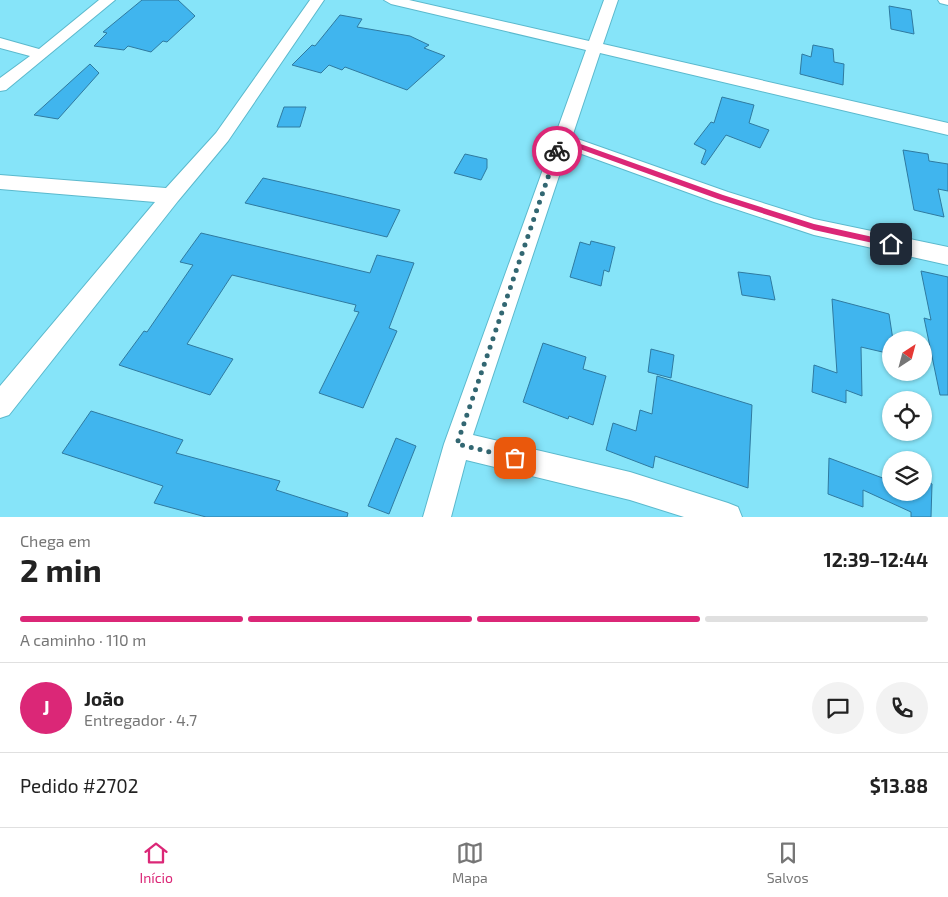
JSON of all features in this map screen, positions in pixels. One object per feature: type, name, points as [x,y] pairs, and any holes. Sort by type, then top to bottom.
[{"type":"street","points":[[0,86],[108,0]]},
{"type":"street","points":[[0,406],[171,196],[222,137],[317,0]]},
{"type":"street","points":[[391,0],[948,129]]},
{"type":"street","points":[[437,517],[457,444],[611,0]]},
{"type":"street","points":[[0,43],[42,54]]},
{"type":"street","points":[[561,140],[721,197],[814,227],[948,256]]},
{"type":"street","points":[[0,182],[171,196]]},
{"type":"street","points":[[457,444],[630,486],[728,517]]},
{"type":"building","points":[[142,0],[178,0],[195,16],[167,42],[163,41],[151,52],[128,46],[124,50],[94,46],[107,33],[103,32]]},
{"type":"building","points":[[889,6],[911,10],[914,34],[891,29]]},
{"type":"building","points":[[340,15],[362,19],[357,27],[410,36],[429,45],[424,48],[445,56],[407,90],[345,67],[342,70],[329,65],[321,73],[292,65],[312,45],[315,46]]},
{"type":"building","points":[[813,45],[833,49],[834,62],[844,64],[843,85],[800,74],[802,54],[811,57]]},
{"type":"building","points":[[90,64],[99,73],[58,119],[34,115]]},
{"type":"building","points":[[722,97],[754,105],[749,123],[769,130],[760,148],[726,135],[705,165],[701,163],[706,150],[694,144],[711,122],[714,123]]},
{"type":"building","points":[[284,107],[306,107],[300,127],[277,127]]},
{"type":"building","points":[[903,150],[928,154],[929,161],[948,164],[948,191],[938,189],[944,217],[914,210]]},
{"type":"building","points":[[465,154],[487,159],[487,168],[481,180],[454,173]]},
{"type":"building","points":[[263,178],[400,210],[387,237],[245,203]]},
{"type":"building","points":[[201,233],[370,273],[377,255],[414,263],[389,328],[397,331],[363,408],[319,393],[359,312],[354,311],[356,305],[232,275],[187,344],[233,359],[210,395],[119,365],[144,331],[147,332],[193,265],[180,262]]},
{"type":"building","points":[[591,241],[615,247],[609,272],[604,270],[601,286],[570,277],[580,242],[590,245]]},
{"type":"building","points":[[921,271],[948,277],[948,395],[940,395],[932,356],[932,331],[927,331],[924,318],[931,320]]},
{"type":"building","points":[[738,272],[770,276],[775,300],[742,295]]},
{"type":"building","points":[[832,299],[889,314],[892,331],[882,331],[882,352],[861,347],[862,396],[846,390],[846,403],[812,392],[814,365],[837,373]]},
{"type":"building","points":[[543,343],[586,357],[583,369],[606,376],[593,425],[569,416],[568,419],[523,402]]},
{"type":"building","points":[[651,349],[674,355],[671,378],[648,372]]},
{"type":"building","points":[[657,376],[752,405],[748,488],[655,456],[653,468],[606,450],[613,423],[636,431],[640,410],[652,414]]},
{"type":"building","points":[[91,411],[183,440],[176,453],[280,481],[276,490],[348,513],[347,517],[206,517],[154,503],[163,486],[62,453]]},
{"type":"building","points":[[396,438],[416,446],[389,514],[368,506]]},
{"type":"building","points":[[829,458],[882,478],[882,499],[863,490],[863,507],[828,494]]},
{"type":"building","points":[[887,501],[931,501],[931,517],[911,517],[911,512]]},
{"type":"way so far","points":[[515,458],[457,444],[557,151]]},
{"type":"route","points":[[557,151],[561,140],[721,197],[814,227],[891,244]]}]
